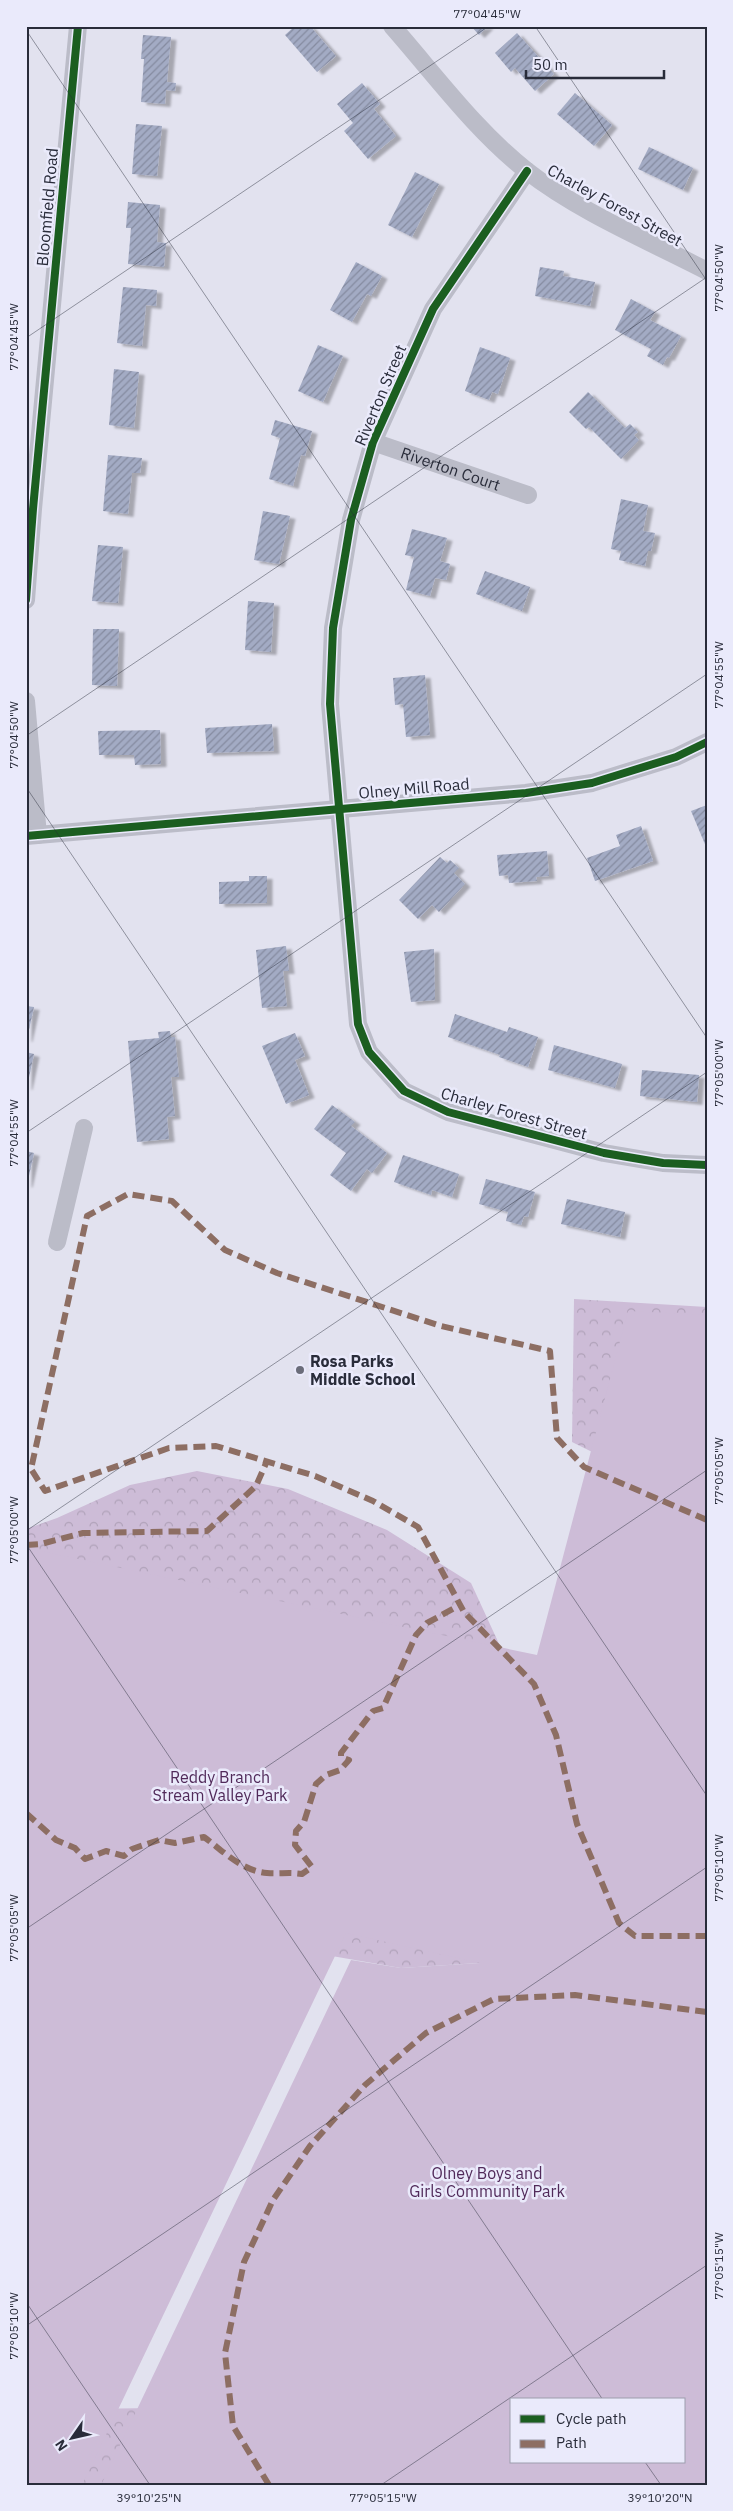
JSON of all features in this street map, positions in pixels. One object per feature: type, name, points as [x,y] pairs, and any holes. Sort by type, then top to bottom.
[{"type":"street","name":"Bloomfield Road","points":[[26,600],[29,509],[78,26]]},
{"type":"street","name":"Charley Forest Street","points":[[392,26],[486,133],[527,171],[573,202],[707,271]]},
{"type":"street","name":"Riverton Street","points":[[337,808],[330,704],[333,628],[351,520],[373,442],[433,309],[527,171]]},
{"type":"street","name":"Riverton Court","points":[[373,442],[528,494]]},
{"type":"street","points":[[26,700],[32,836]]},
{"type":"street","name":"Olney Mill Road","points":[[32,836],[526,793],[592,783],[676,756],[707,742]]},
{"type":"street","name":"Charley Forest Street","points":[[337,808],[358,1024],[369,1052],[404,1091],[448,1112],[604,1153],[663,1163],[707,1165]]},
{"type":"street","points":[[57,1242],[84,1128]]},
{"type":"green space","points":[[574,1299],[707,1307],[707,1509],[572,1442]]},
{"type":"green space","name":"Reddy Branch Stream Valley Park","points":[[628,1311],[707,1315],[707,2485],[101,2485],[351,1960],[401,1968],[480,1963],[346,1933],[82,2485],[26,2485],[26,1548],[537,1655]]},
{"type":"green space","points":[[197,1471],[288,1489],[387,1530],[471,1583],[523,1696],[622,1954],[401,1968],[26,1903],[26,1529],[57,1518],[130,1485]]},
{"type":"green space","points":[[153,2408],[135,2485],[29,2485],[26,2446],[82,2409]]},
{"type":"building","points":[[295,26],[310,26],[336,56],[317,72],[285,35]]},
{"type":"building","points":[[471,26],[488,26],[479,35]]},
{"type":"building","points":[[517,33],[554,74],[535,91],[515,68],[511,72],[495,53]]},
{"type":"building","points":[[143,35],[171,37],[167,82],[176,83],[175,91],[166,90],[165,104],[141,102],[144,59],[141,59]]},
{"type":"building","points":[[362,83],[380,104],[374,109],[396,136],[368,159],[344,131],[353,123],[337,104]]},
{"type":"building","points":[[575,93],[612,125],[594,146],[557,114]]},
{"type":"building","points":[[136,124],[162,126],[157,176],[132,174]]},
{"type":"building","points":[[649,147],[693,168],[683,190],[638,169]]},
{"type":"building","points":[[415,172],[439,184],[412,237],[388,225]]},
{"type":"building","points":[[128,202],[160,205],[157,242],[166,243],[164,267],[128,264],[131,228],[126,228]]},
{"type":"building","points":[[356,262],[382,276],[371,296],[367,294],[352,322],[330,310]]},
{"type":"building","points":[[540,267],[564,271],[563,276],[595,282],[590,306],[535,296]]},
{"type":"building","points":[[123,287],[157,290],[156,306],[146,305],[142,346],[117,343]]},
{"type":"building","points":[[631,299],[655,312],[650,320],[681,336],[663,365],[647,356],[651,349],[615,330]]},
{"type":"building","points":[[318,345],[343,356],[323,402],[298,391]]},
{"type":"building","points":[[480,347],[510,358],[498,394],[492,392],[489,400],[465,391]]},
{"type":"building","points":[[114,369],[139,372],[134,428],[109,425]]},
{"type":"building","points":[[588,392],[625,428],[630,424],[638,432],[634,435],[639,440],[621,459],[589,427],[586,429],[569,412]]},
{"type":"building","points":[[275,420],[312,431],[305,456],[301,455],[293,486],[269,479],[280,438],[271,435]]},
{"type":"building","points":[[108,455],[142,458],[140,473],[132,473],[128,514],[103,511]]},
{"type":"building","points":[[621,499],[648,505],[643,531],[655,533],[645,566],[619,560],[621,551],[611,549]]},
{"type":"building","points":[[263,511],[290,516],[279,564],[254,560]]},
{"type":"building","points":[[412,529],[447,538],[440,561],[450,564],[446,580],[435,578],[430,596],[406,590],[414,557],[405,555]]},
{"type":"building","points":[[98,545],[123,547],[118,603],[92,601]]},
{"type":"building","points":[[485,571],[530,587],[522,611],[476,594]]},
{"type":"building","points":[[248,601],[274,603],[271,652],[245,650]]},
{"type":"building","points":[[93,629],[119,629],[117,686],[92,685]]},
{"type":"building","points":[[425,675],[430,735],[406,737],[403,704],[395,705],[393,678]]},
{"type":"building","points":[[272,724],[274,751],[207,753],[205,728]]},
{"type":"building","points":[[160,730],[161,764],[135,765],[134,755],[99,755],[98,731]]},
{"type":"building","points":[[707,805],[707,849],[691,811]]},
{"type":"building","points":[[641,826],[653,861],[595,881],[587,858],[620,846],[616,835]]},
{"type":"building","points":[[547,851],[549,876],[536,877],[537,881],[509,883],[508,875],[499,876],[497,855]]},
{"type":"building","points":[[440,857],[447,863],[450,860],[459,868],[454,873],[465,884],[439,912],[432,905],[418,919],[399,900]]},
{"type":"building","points":[[249,876],[267,876],[267,903],[219,904],[219,882],[249,881]]},
{"type":"building","points":[[286,946],[289,971],[283,971],[287,1006],[262,1008],[256,950]]},
{"type":"building","points":[[434,949],[435,1000],[411,1002],[404,952]]},
{"type":"building","points":[[26,1006],[34,1007],[27,1039],[26,1039]]},
{"type":"building","points":[[455,1014],[507,1032],[509,1027],[538,1037],[528,1067],[448,1037]]},
{"type":"building","points":[[170,1031],[171,1037],[175,1037],[179,1077],[171,1077],[175,1116],[167,1117],[169,1139],[137,1142],[128,1041],[159,1038],[158,1032]]},
{"type":"building","points":[[295,1033],[305,1056],[295,1060],[309,1095],[286,1104],[262,1046]]},
{"type":"building","points":[[554,1045],[622,1064],[615,1088],[548,1070]]},
{"type":"building","points":[[26,1052],[34,1054],[27,1087],[26,1087]]},
{"type":"building","points":[[642,1070],[699,1075],[697,1102],[640,1096]]},
{"type":"building","points":[[332,1105],[355,1122],[351,1126],[387,1153],[372,1173],[367,1169],[351,1191],[330,1175],[346,1153],[314,1129]]},
{"type":"building","points":[[26,1151],[34,1153],[27,1185],[26,1184]]},
{"type":"building","points":[[403,1155],[459,1174],[452,1197],[432,1190],[431,1195],[394,1182]]},
{"type":"building","points":[[486,1179],[535,1192],[528,1217],[524,1216],[521,1225],[506,1221],[508,1212],[479,1204]]},
{"type":"building","points":[[567,1199],[625,1212],[620,1237],[561,1224]]},
{"type":"marked path","points":[[707,1520],[584,1467],[557,1438],[550,1351],[441,1326],[277,1273],[225,1250],[172,1201],[128,1194],[87,1216],[31,1469],[45,1491],[169,1448],[216,1446],[315,1476],[373,1501],[418,1527],[464,1612],[534,1684],[556,1735],[577,1824],[619,1923],[635,1936],[707,1936]]},
{"type":"marked path","points":[[26,1545],[41,1544],[83,1533],[207,1531],[256,1486],[267,1461]]},
{"type":"marked path","points":[[26,1813],[56,1840],[75,1848],[85,1859],[106,1851],[124,1856],[132,1849],[159,1840],[175,1843],[204,1837],[233,1860],[249,1868],[267,1873],[302,1874],[312,1867],[295,1845],[296,1831],[304,1822],[316,1784],[326,1775],[340,1770],[349,1760],[341,1757],[341,1753],[373,1711],[383,1708],[416,1635],[427,1623],[460,1605]]},
{"type":"marked path","points":[[269,2485],[233,2426],[225,2353],[244,2262],[273,2200],[310,2146],[365,2085],[426,2033],[494,1999],[575,1995],[707,2012]]},
{"type":"cycle path","points":[[26,600],[78,26]]},
{"type":"cycle path","points":[[527,171],[433,309],[373,442],[351,520],[333,628],[330,704],[358,1024],[369,1052],[404,1091],[448,1112],[604,1153],[663,1163],[707,1165]]},
{"type":"cycle path","points":[[26,836],[526,793],[592,783],[676,757],[707,742]]},
{"type":"place","name":"Rosa Parks Middle School","points":[[300,1370]]},
{"type":"park label","name":"Olney Boys and Girls Community Park","points":[[487,2182]]}]
